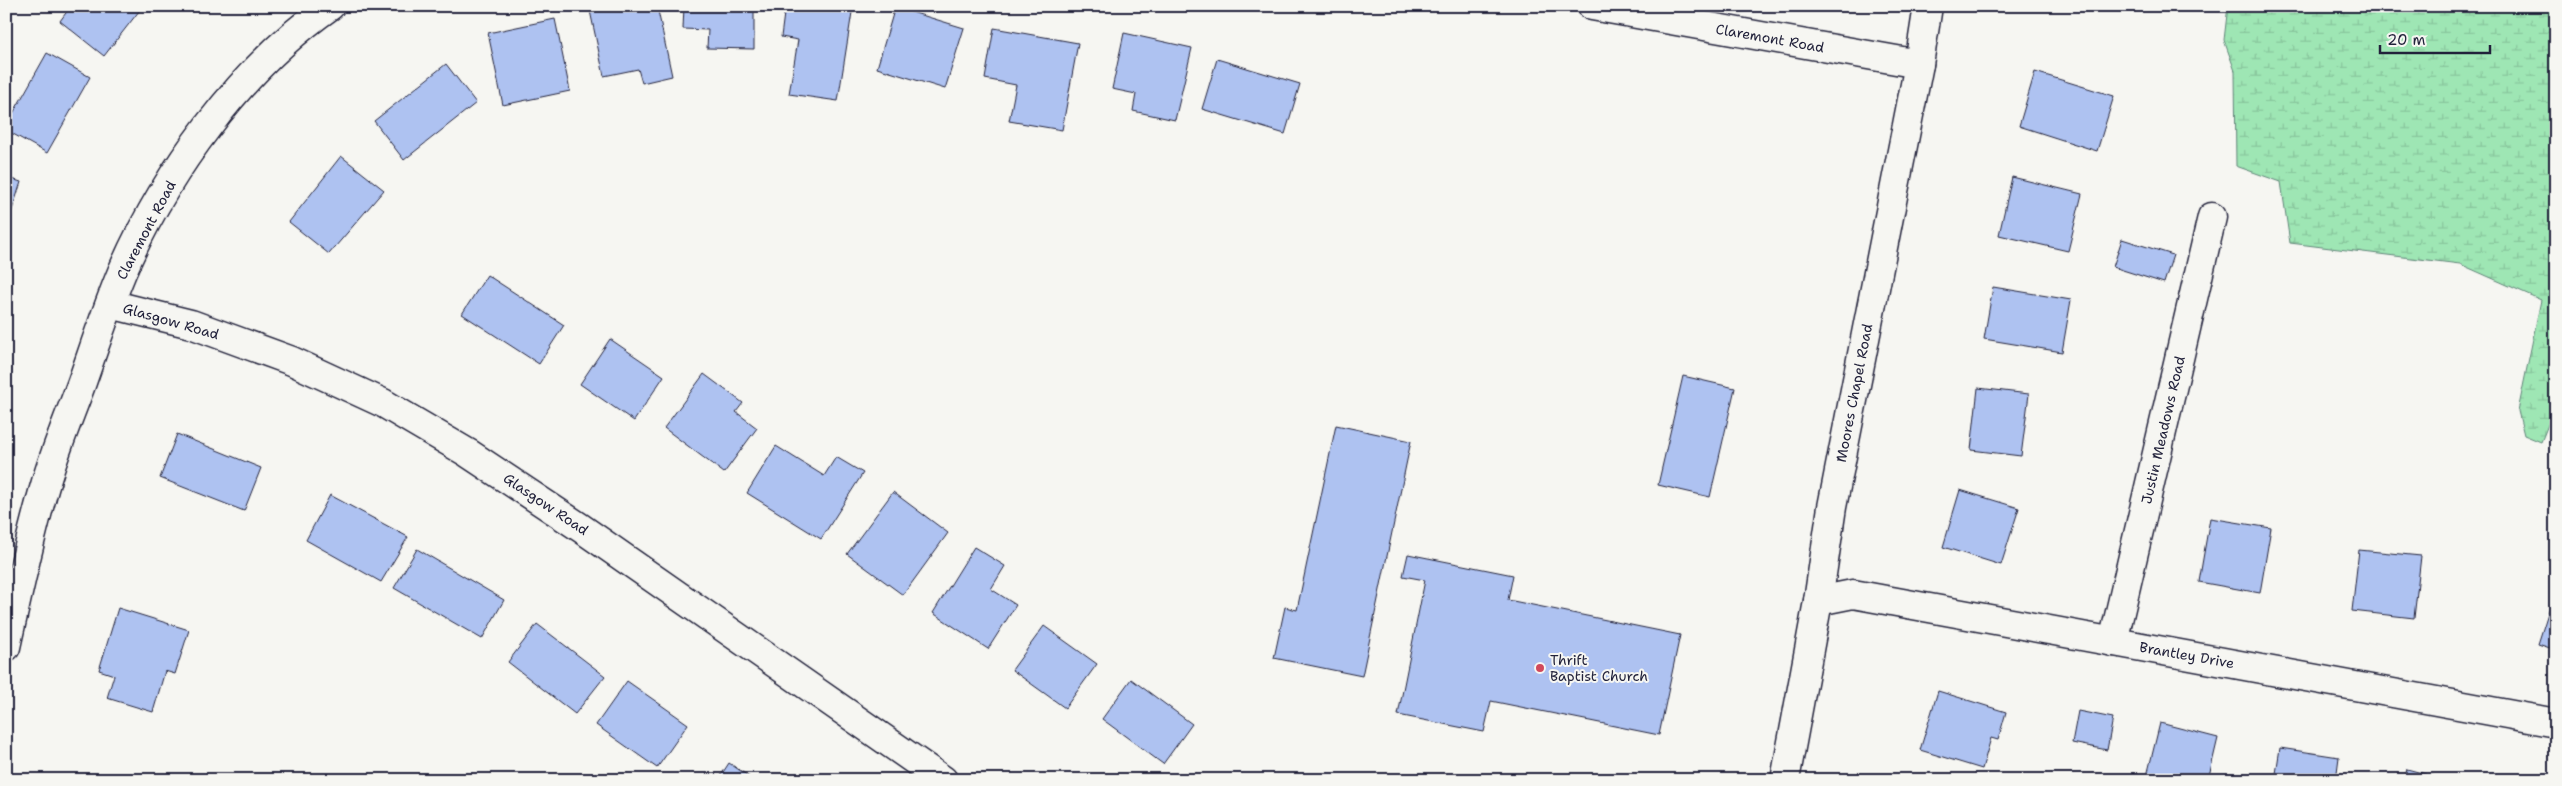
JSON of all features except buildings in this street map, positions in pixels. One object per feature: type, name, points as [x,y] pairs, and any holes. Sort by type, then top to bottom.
[{"type":"street","name":"Claremont Road","points":[[6,647],[21,578],[47,480],[123,270],[163,192],[194,146],[253,74],[285,43],[330,6]]},
{"type":"street","name":"Claremont Road","points":[[1592,6],[1919,64]]},
{"type":"street","name":"Moores Chapel Road","points":[[1785,780],[1818,601],[1832,507],[1919,64],[1928,6]]},
{"type":"street","name":"Justin Meadows Road","points":[[2114,642],[2212,217]]},
{"type":"street","name":"Glasgow Road","points":[[110,304],[190,324],[292,361],[383,403],[468,453],[580,528],[943,780]]},
{"type":"street","name":"Brantley Drive","points":[[1818,601],[1854,594],[2556,724]]},
{"type":"green space","points":[[2228,6],[2556,6],[2556,405],[2541,442],[2524,435],[2518,411],[2541,300],[2460,264],[2290,243],[2281,182],[2236,166],[2235,71],[2224,40]]},
{"type":"place","name":"Thrift Baptist Church","points":[[1540,668]]}]
